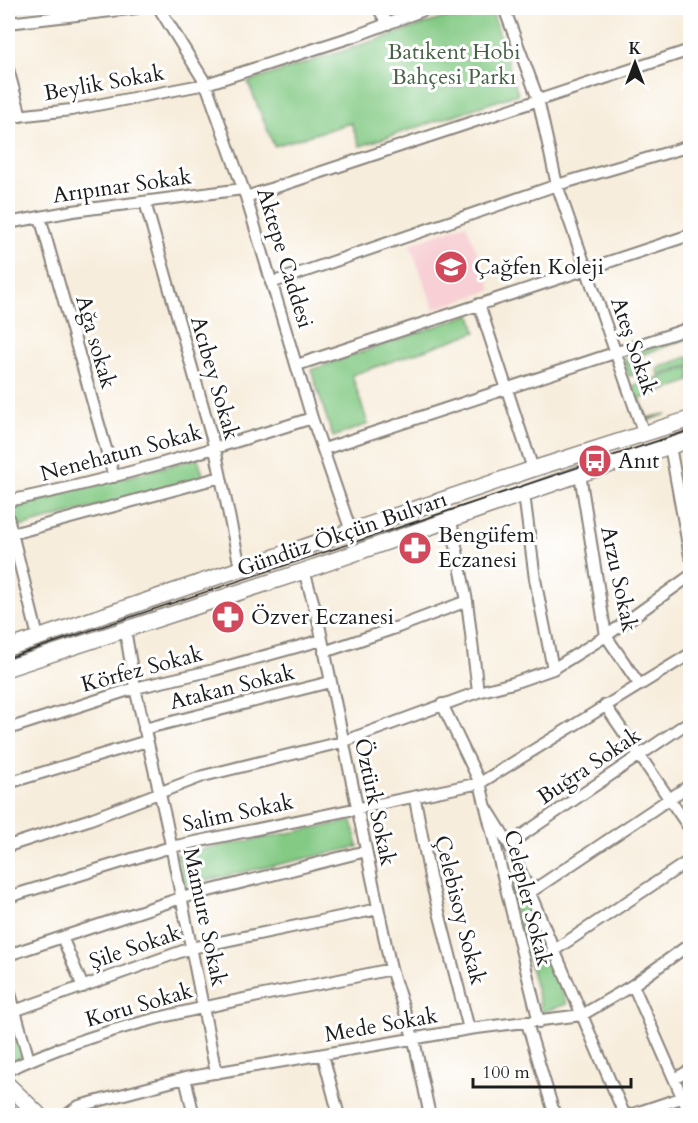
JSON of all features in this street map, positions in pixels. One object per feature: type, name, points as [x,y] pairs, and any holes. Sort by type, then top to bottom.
[{"type":"street","points":[[8,23],[137,8]]},
{"type":"street","name":"Aktepe Caddesi","points":[[159,8],[206,84],[245,193],[312,418],[351,531]]},
{"type":"street","points":[[378,8],[388,24]]},
{"type":"street","name":"Beylik Sokak","points":[[8,117],[71,110],[206,84],[388,24],[429,8]]},
{"type":"street","name":"Ateş Sokak","points":[[504,8],[538,99],[557,185],[588,268],[614,352],[644,434]]},
{"type":"street","name":"Arıpınar Sokak","points":[[8,223],[146,202],[245,193],[690,50]]},
{"type":"street","points":[[8,69],[21,116]]},
{"type":"street","points":[[271,283],[557,185],[690,146]]},
{"type":"street","name":"Acıbey Sokak","points":[[146,202],[215,449],[240,567]]},
{"type":"street","name":"Ağa sokak","points":[[40,217],[114,477]]},
{"type":"street","points":[[297,365],[690,236]]},
{"type":"street","points":[[479,304],[532,469]]},
{"type":"street","points":[[324,449],[690,328]]},
{"type":"street","name":"Nenehatun Sokak","points":[[8,501],[114,477],[215,449],[312,418]]},
{"type":"street","name":"Gündüz Ökçün Bulvarı","points":[[8,648],[240,567],[532,469],[690,419]]},
{"type":"street","name":"Gündüz Ökçün Bulvarı","points":[[8,668],[304,571],[580,474],[690,440]]},
{"type":"street","points":[[670,446],[690,556]]},
{"type":"street","name":"Arzu Sokak","points":[[580,474],[606,636],[639,684]]},
{"type":"street","points":[[10,535],[221,477]]},
{"type":"street","points":[[524,494],[535,579],[553,669]]},
{"type":"street","points":[[8,518],[10,535],[38,637]]},
{"type":"street","points":[[451,521],[467,601],[478,692]]},
{"type":"street","name":"Öztürk Sokak","points":[[304,571],[323,646],[378,909],[392,969],[414,1040],[430,1116]]},
{"type":"street","points":[[8,846],[88,820],[203,777],[342,742],[442,704],[553,669],[606,636],[690,576]]},
{"type":"street","name":"Körfez Sokak","points":[[8,729],[135,688],[398,627],[467,601]]},
{"type":"street","name":"Mamure Sokak","points":[[125,629],[135,688],[171,847],[216,1073]]},
{"type":"street","name":"Salim Sokak","points":[[8,897],[171,847],[415,799],[480,783],[690,654]]},
{"type":"street","name":"Atakan Sokak","points":[[144,729],[330,682]]},
{"type":"street","name":"Celepler Sokak","points":[[442,704],[480,783],[539,1022]]},
{"type":"street","points":[[605,705],[690,829]]},
{"type":"street","name":"Buğra Sokak","points":[[509,844],[690,721]]},
{"type":"street","points":[[8,783],[147,741]]},
{"type":"street","points":[[529,893],[690,785]]},
{"type":"street","name":"Çelebisoy Sokak","points":[[415,799],[430,877],[469,1029]]},
{"type":"street","points":[[486,807],[509,844],[553,951],[626,1116],[687,1096]]},
{"type":"street","points":[[8,955],[181,898],[366,851]]},
{"type":"street","points":[[553,951],[690,860]]},
{"type":"street","name":"Şile Sokak","points":[[14,1011],[191,948],[378,909]]},
{"type":"street","points":[[62,937],[83,987]]},
{"type":"street","name":"Mede Sokak","points":[[65,1116],[79,1106],[185,1078],[469,1029],[582,1015],[690,948]]},
{"type":"street","name":"Koru Sokak","points":[[8,1070],[29,1060],[153,1017],[204,1005],[307,988],[392,969]]},
{"type":"street","points":[[633,985],[676,1078],[687,1096],[690,1114]]},
{"type":"street","points":[[8,986],[29,1060]]},
{"type":"street","points":[[527,1023],[555,1116]]},
{"type":"street","points":[[323,1055],[339,1116]]},
{"type":"street","points":[[676,1078],[690,1070]]},
{"type":"street","points":[[185,1078],[194,1116]]},
{"type":"street","points":[[8,1085],[40,1116]]},
{"type":"shaded area","name":"Çağfen Koleji","points":[[466,224],[492,290],[434,309],[410,244]]},
{"type":"green space","name":"Batıkent Hobi Bahçesi Parkı","points":[[474,8],[491,8],[518,94],[360,146],[351,123],[274,146],[248,82]]},
{"type":"green space","points":[[471,314],[476,332],[352,375],[368,424],[333,437],[311,370]]},
{"type":"green space","points":[[690,333],[690,338],[632,358],[637,374],[629,376],[624,359],[628,353]]},
{"type":"green space","points":[[690,356],[690,365],[659,375],[657,368]]},
{"type":"green space","points":[[690,367],[690,381],[665,390],[660,377]]},
{"type":"green space","points":[[659,377],[664,390],[640,399],[647,418],[666,414],[646,421],[633,386]]},
{"type":"green space","points":[[198,458],[204,478],[19,527],[12,507]]},
{"type":"green space","points":[[352,821],[358,847],[184,885],[177,854]]},
{"type":"green space","points":[[505,859],[567,1004],[542,1012],[502,860]]},
{"type":"green space","points":[[8,1005],[26,1056],[8,1064]]},
{"type":"tram line","points":[[8,658],[690,430]]},
{"type":"tram line","points":[[8,1101],[25,1116]]},
{"type":"place","name":"Çağfen Koleji","points":[[451,267]]},
{"type":"place","name":"Anıt","points":[[595,461]]},
{"type":"place","name":"Bengüfem Eczanesi","points":[[415,548]]},
{"type":"place","name":"Özver Eczanesi","points":[[228,617]]}]
